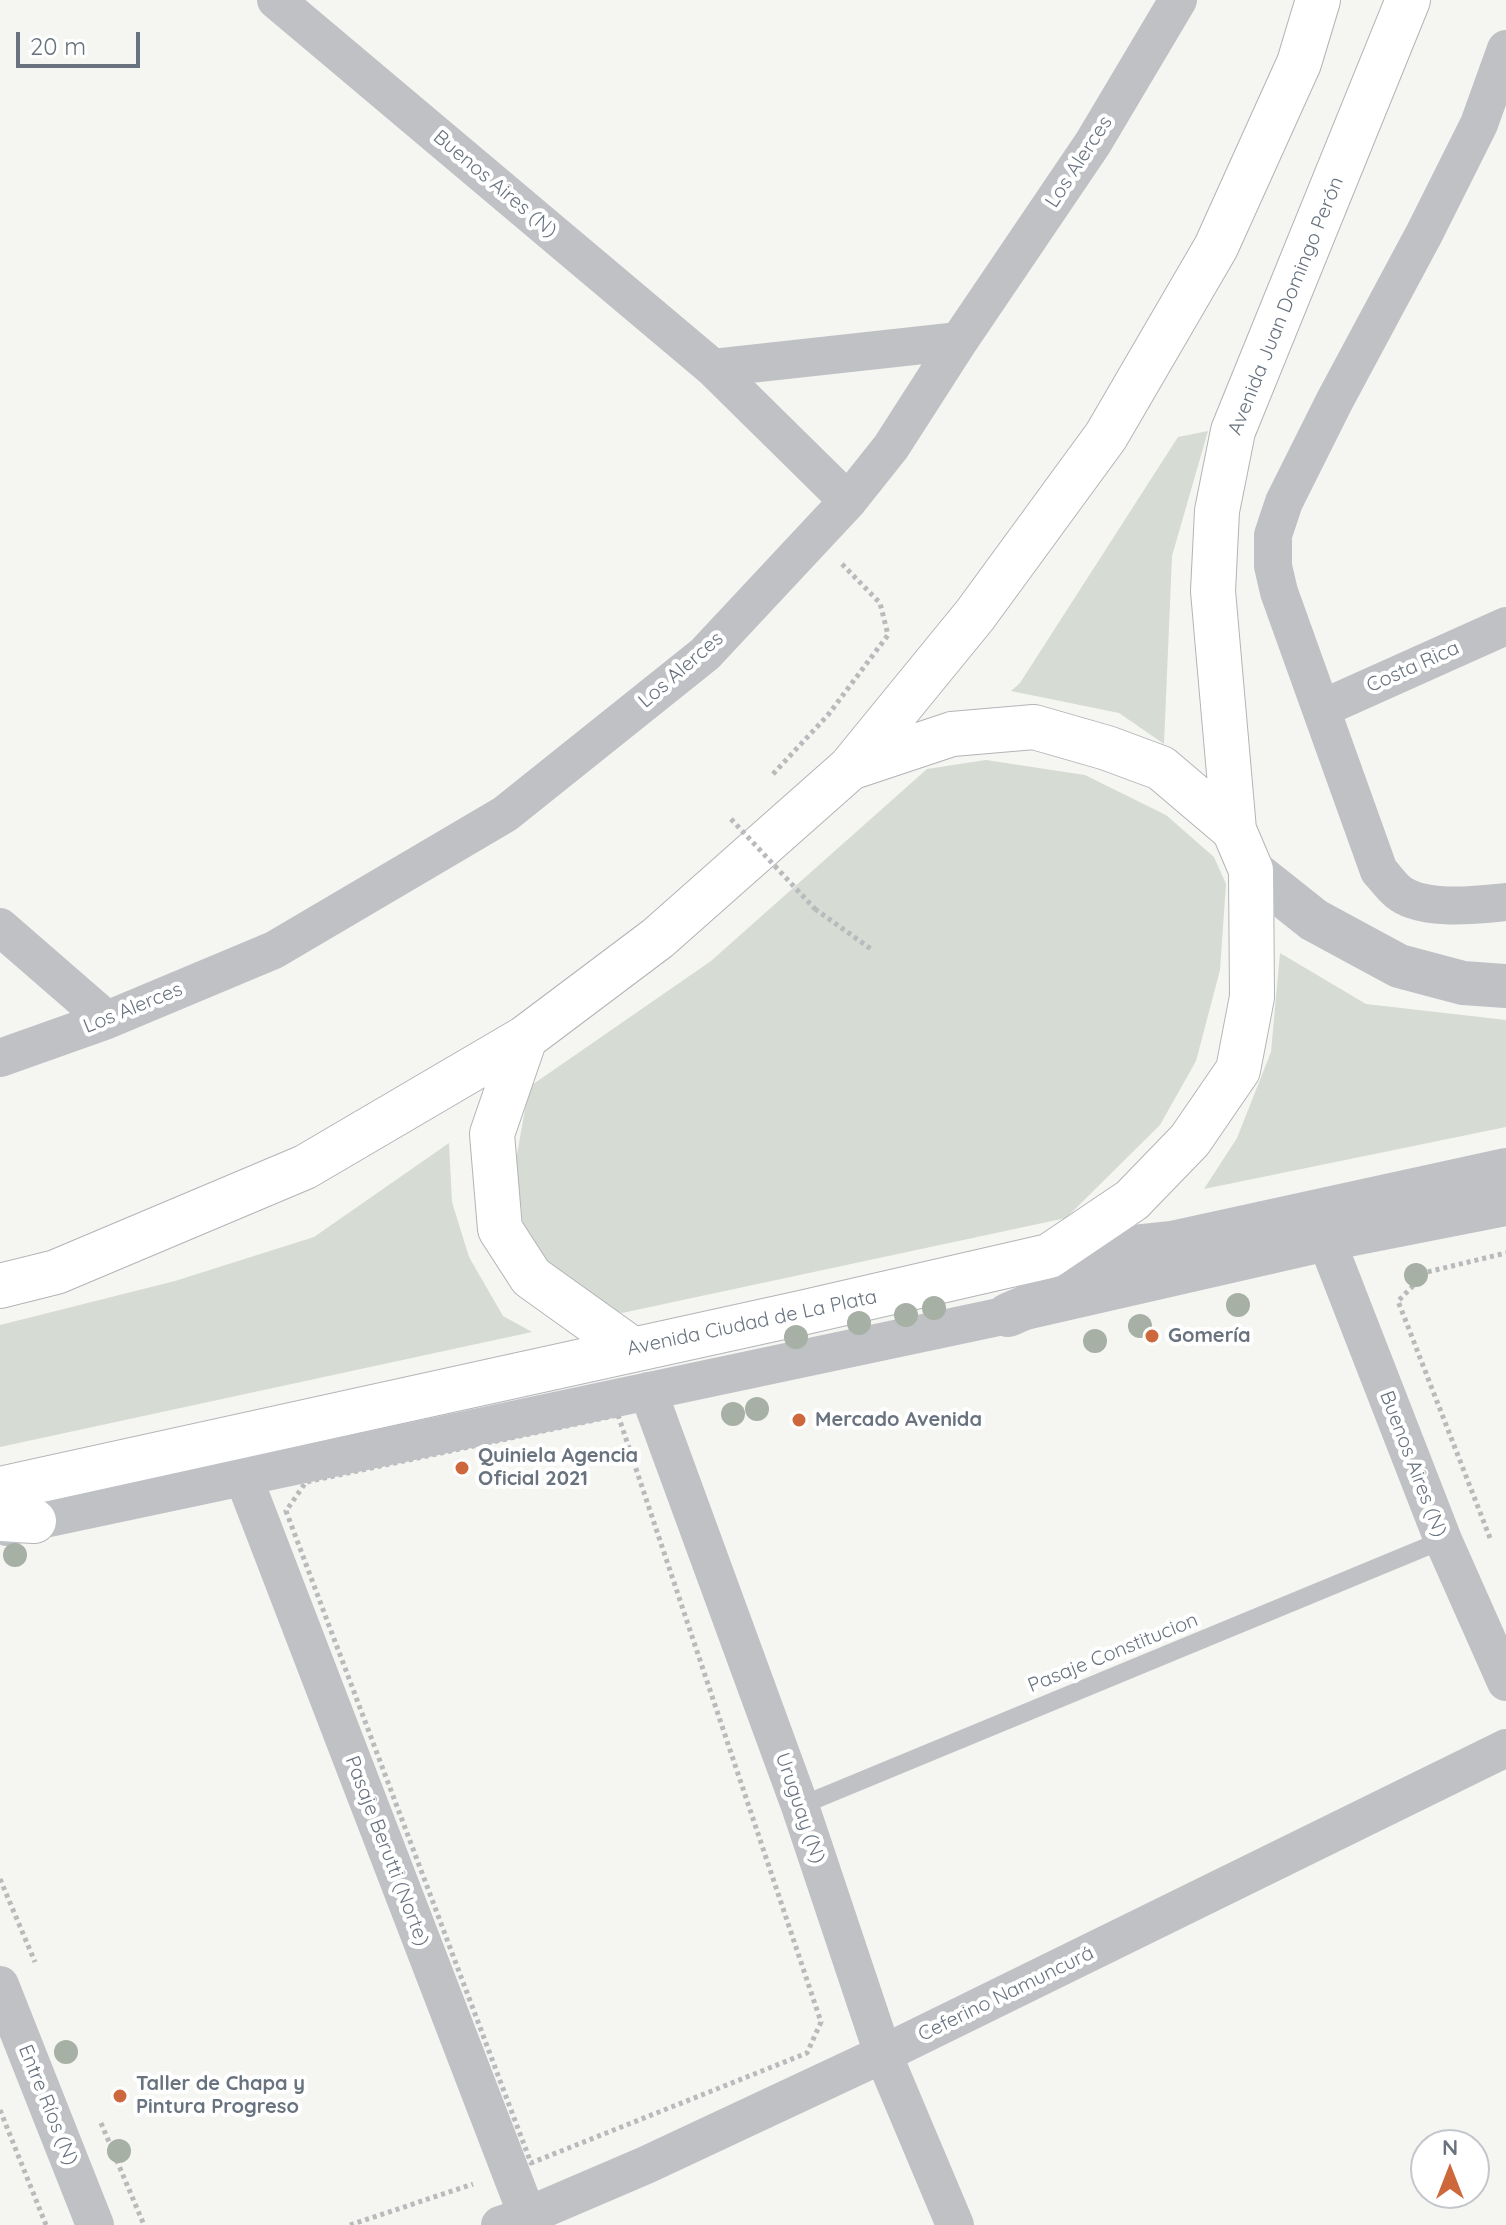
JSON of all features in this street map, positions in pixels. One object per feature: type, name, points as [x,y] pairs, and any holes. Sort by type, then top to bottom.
[{"type":"highway","points":[[0,1286],[56,1272],[305,1167],[525,1038],[658,938],[850,768],[975,615],[1106,436],[1216,247],[1299,63],[1318,0]]},
{"type":"highway","name":"Avenida Juan Domingo Perón","points":[[1049,1256],[1132,1200],[1190,1140],[1238,1070],[1252,997],[1243,850],[1213,591],[1217,511],[1233,431],[1408,0]]},
{"type":"highway","points":[[850,768],[952,734],[1034,727],[1107,748],[1161,768],[1243,850]]},
{"type":"highway","points":[[525,1038],[492,1134],[500,1229],[531,1277],[633,1350]]},
{"type":"highway","name":"Avenida Ciudad de La Plata","points":[[0,1489],[1049,1256]]},
{"type":"street","name":"Buenos Aires (N)","points":[[276,0],[713,368],[848,501]]},
{"type":"street","name":"Los Alerces","points":[[0,1058],[107,1020],[274,950],[505,814],[705,654],[848,501],[891,447],[1093,143],[1178,0]]},
{"type":"street","points":[[1506,49],[1479,124],[1329,412],[1284,502],[1273,535],[1273,566],[1279,592],[1379,871],[1401,894],[1425,903],[1464,907],[1506,902]]},
{"type":"street","points":[[713,368],[959,341]]},
{"type":"street","name":"Costa Rica","points":[[1321,709],[1506,626]]},
{"type":"street","points":[[1243,850],[1314,920],[1399,966],[1463,983],[1506,986]]},
{"type":"street","points":[[0,927],[107,1020]]},
{"type":"street","name":"Avenida Ciudad de La Plata","points":[[1049,1256],[1172,1243],[1506,1170]]},
{"type":"street","points":[[11,1523],[1008,1315],[1327,1242],[1506,1207]]},
{"type":"street","name":"Buenos Aires (N)","points":[[1327,1242],[1443,1540],[1506,1682]]},
{"type":"street","points":[[1008,1315],[1172,1243]]},
{"type":"street","name":"Uruguay (N)","points":[[648,1391],[800,1806],[883,2054],[955,2225]]},
{"type":"street","name":"Pasaje Berutti (Norte)","points":[[243,1476],[519,2222]]},
{"type":"street","name":"Ceferino Namuncurá","points":[[519,2222],[883,2054],[1506,1748]]},
{"type":"street","name":"Entre Ríos (N)","points":[[0,1985],[95,2225]]},
{"type":"lane","name":"Pasaje Constitucion","points":[[800,1806],[1443,1540]]},
{"type":"path","points":[[763,785],[828,715],[888,635],[880,603],[816,536]]},
{"type":"path","points":[[731,819],[815,909],[871,949]]},
{"type":"path","points":[[1495,1551],[1398,1301],[1427,1272],[1506,1253]]},
{"type":"path","points":[[618,1415],[821,2022],[807,2053],[531,2163],[286,1511],[306,1482],[618,1415]]},
{"type":"path","points":[[0,2110],[46,2225]]},
{"type":"shaded area","points":[[1208,431],[1172,556],[1164,744],[1119,713],[1011,691],[1020,683],[1178,437]]},
{"type":"shaded area","points":[[986,760],[1085,775],[1166,815],[1214,857],[1226,884],[1220,970],[1196,1061],[1160,1125],[1066,1218],[622,1313],[566,1287],[524,1235],[516,1160],[529,1087],[711,961],[927,769]]},
{"type":"shaded area","points":[[1280,953],[1366,1004],[1506,1020],[1506,1127],[1204,1189],[1237,1138],[1271,1052]]},
{"type":"shaded area","points":[[449,1143],[452,1202],[469,1257],[503,1316],[532,1332],[0,1447],[0,1325],[175,1281],[314,1237]]},
{"type":"place","name":"Gomería","points":[[1152,1336]]},
{"type":"place","name":"Mercado Avenida","points":[[799,1420]]},
{"type":"place","name":"Quiniela Agencia Oficial 2021","points":[[462,1468]]},
{"type":"place","name":"Taller de Chapa y Pintura Progreso","points":[[120,2096]]}]
